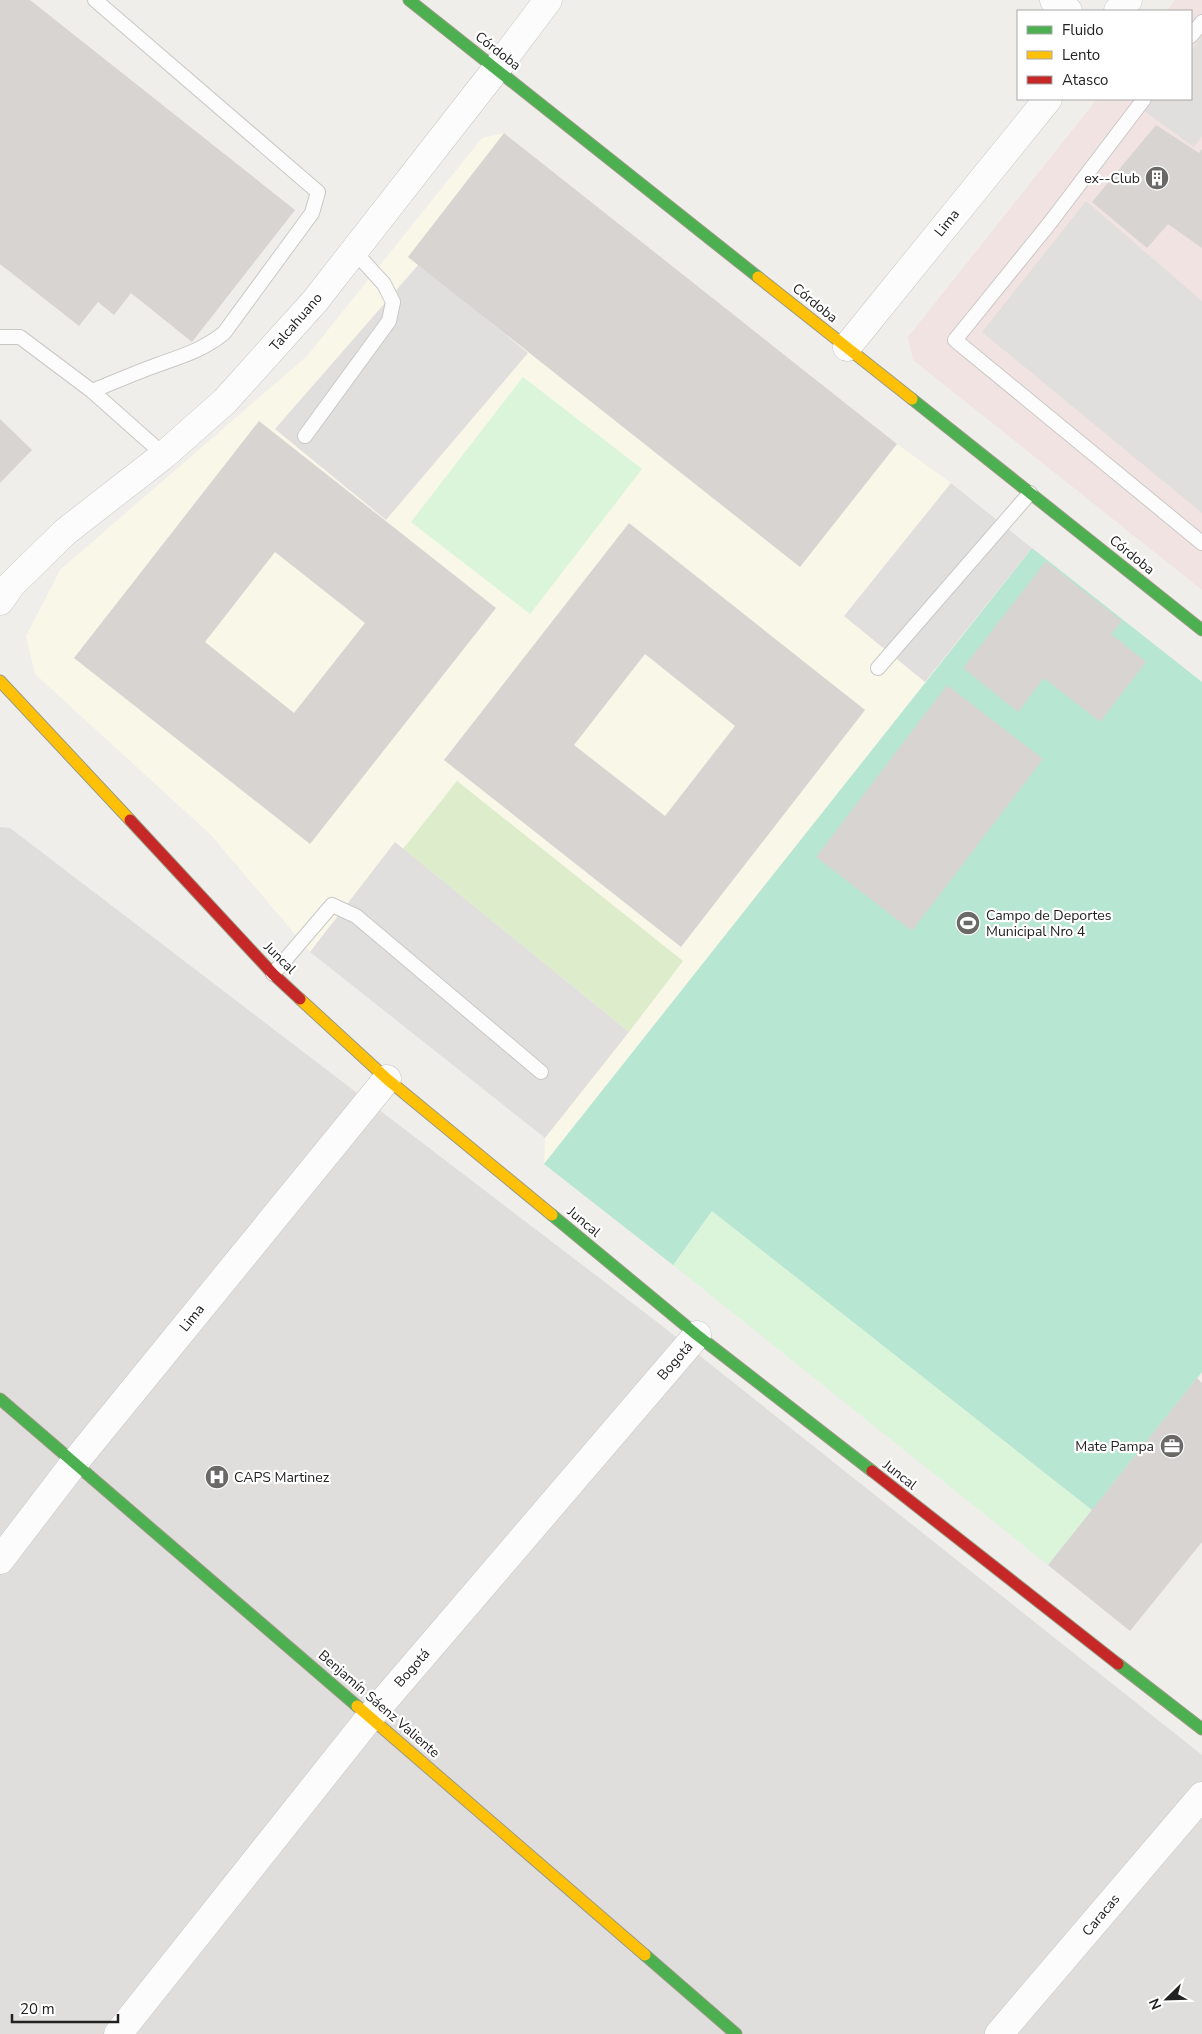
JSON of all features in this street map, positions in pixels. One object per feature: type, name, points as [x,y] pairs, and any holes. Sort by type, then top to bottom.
[{"type":"street","name":"Córdoba","points":[[409,0],[1202,630]]},
{"type":"street","name":"Talcahuano","points":[[0,602],[10,585],[65,532],[164,455],[225,401],[315,301],[548,0]]},
{"type":"street","points":[[1054,0],[1067,10]]},
{"type":"street","points":[[1119,10],[1128,0]]},
{"type":"street","name":"Lima","points":[[847,347],[1047,100]]},
{"type":"street","name":"Juncal","points":[[0,681],[273,974],[387,1079],[697,1335],[1202,1729]]},
{"type":"street","name":"Lima","points":[[0,1560],[75,1462],[387,1079]]},
{"type":"street","name":"Bogotá","points":[[118,2034],[370,1716],[697,1335]]},
{"type":"street","name":"Benjamín Sáenz Valiente","points":[[0,1399],[370,1716],[736,2034]]},
{"type":"street","name":"Caracas","points":[[999,2034],[1202,1796]]},
{"type":"lane","points":[[92,391],[195,352],[212,343],[224,333],[312,212],[318,192],[95,0]]},
{"type":"lane","points":[[1192,35],[1202,22]]},
{"type":"lane","points":[[1143,100],[1049,224],[955,340],[1202,543]]},
{"type":"lane","points":[[305,436],[388,321],[393,302],[384,284],[354,251]]},
{"type":"lane","points":[[0,337],[20,337],[92,391],[164,455]]},
{"type":"lane","points":[[878,668],[1030,493]]},
{"type":"lane","points":[[273,974],[332,905],[356,916],[541,1072]]},
{"type":"shaded area","points":[[1175,0],[1202,0],[1202,590],[913,360],[908,337],[1096,100],[1192,100],[1192,10],[1167,10]]},
{"type":"shaded area","points":[[1202,36],[1202,136],[1194,147],[1144,111],[1153,100],[1192,100],[1192,50]]},
{"type":"shaded area","points":[[504,133],[897,444],[951,483],[1032,548],[544,1164],[545,1137],[310,952],[211,835],[35,674],[26,636],[60,570],[307,356],[482,138]]},
{"type":"shaded area","points":[[1086,201],[1202,301],[1202,513],[982,332]]},
{"type":"shaded area","points":[[419,264],[528,353],[386,520],[275,429]]},
{"type":"shaded area","points":[[951,483],[1032,548],[925,682],[844,616]]},
{"type":"shaded area","points":[[0,827],[10,828],[661,1325],[1202,1755],[1202,2034],[0,2034]]},
{"type":"shaded area","points":[[395,842],[629,1032],[545,1138],[310,952]]},
{"type":"green space","points":[[523,377],[642,469],[530,614],[411,522]]},
{"type":"green space","name":"Campo de Deportes Municipal Nro 4","points":[[1032,548],[1202,682],[1202,1372],[1092,1510],[712,1211],[673,1265],[544,1164]]},
{"type":"green space","points":[[457,781],[683,961],[629,1032],[403,849]]},
{"type":"green space","points":[[712,1211],[1092,1510],[1048,1565],[673,1265]]},
{"type":"building","points":[[0,0],[30,0],[295,210],[192,342],[131,293],[114,315],[98,302],[79,326],[0,264]]},
{"type":"building","name":"ex--Club","points":[[1156,125],[1199,153],[1202,149],[1202,248],[1168,224],[1147,248],[1092,202]]},
{"type":"building","points":[[504,133],[897,444],[800,567],[408,257]]},
{"type":"building","points":[[0,419],[32,450],[0,483]]},
{"type":"building","points":[[259,421],[496,608],[310,844],[74,658]],"holes":[[[275,552],[365,623],[294,713],[205,642]]]},
{"type":"building","points":[[629,523],[865,710],[681,947],[444,760]],"holes":[[[645,654],[735,726],[665,816],[574,745]]]},
{"type":"building","points":[[1046,561],[1122,621],[1111,634],[1146,662],[1100,722],[1044,678],[1018,712],[963,668]]},
{"type":"building","points":[[947,685],[1043,759],[912,931],[816,857]]},
{"type":"building","name":"Mate Pampa","points":[[1197,1378],[1202,1383],[1202,1542],[1130,1631],[1048,1565]]},
{"type":"traffic: fast","points":[[409,0],[758,277]]},
{"type":"traffic: fast","points":[[912,399],[1202,630]]},
{"type":"traffic: fast","points":[[552,1215],[697,1335],[872,1471]]},
{"type":"traffic: fast","points":[[0,1399],[357,1706]]},
{"type":"traffic: fast","points":[[1118,1664],[1202,1729]]},
{"type":"traffic: fast","points":[[645,1955],[736,2034]]},
{"type":"traffic: slow","points":[[758,277],[912,399]]},
{"type":"traffic: slow","points":[[0,681],[130,820]]},
{"type":"traffic: slow","points":[[300,999],[387,1079],[552,1215]]},
{"type":"traffic: slow","points":[[357,1706],[645,1955]]},
{"type":"traffic: jam","points":[[130,820],[273,974],[300,999]]},
{"type":"traffic: jam","points":[[872,1471],[1118,1664]]},
{"type":"place","name":"ex--Club","points":[[1157,178]]},
{"type":"place","name":"Campo de Deportes Municipal Nro 4","points":[[968,923]]},
{"type":"place","name":"Mate Pampa","points":[[1172,1446]]},
{"type":"place","name":"CAPS Martinez","points":[[217,1477]]}]
